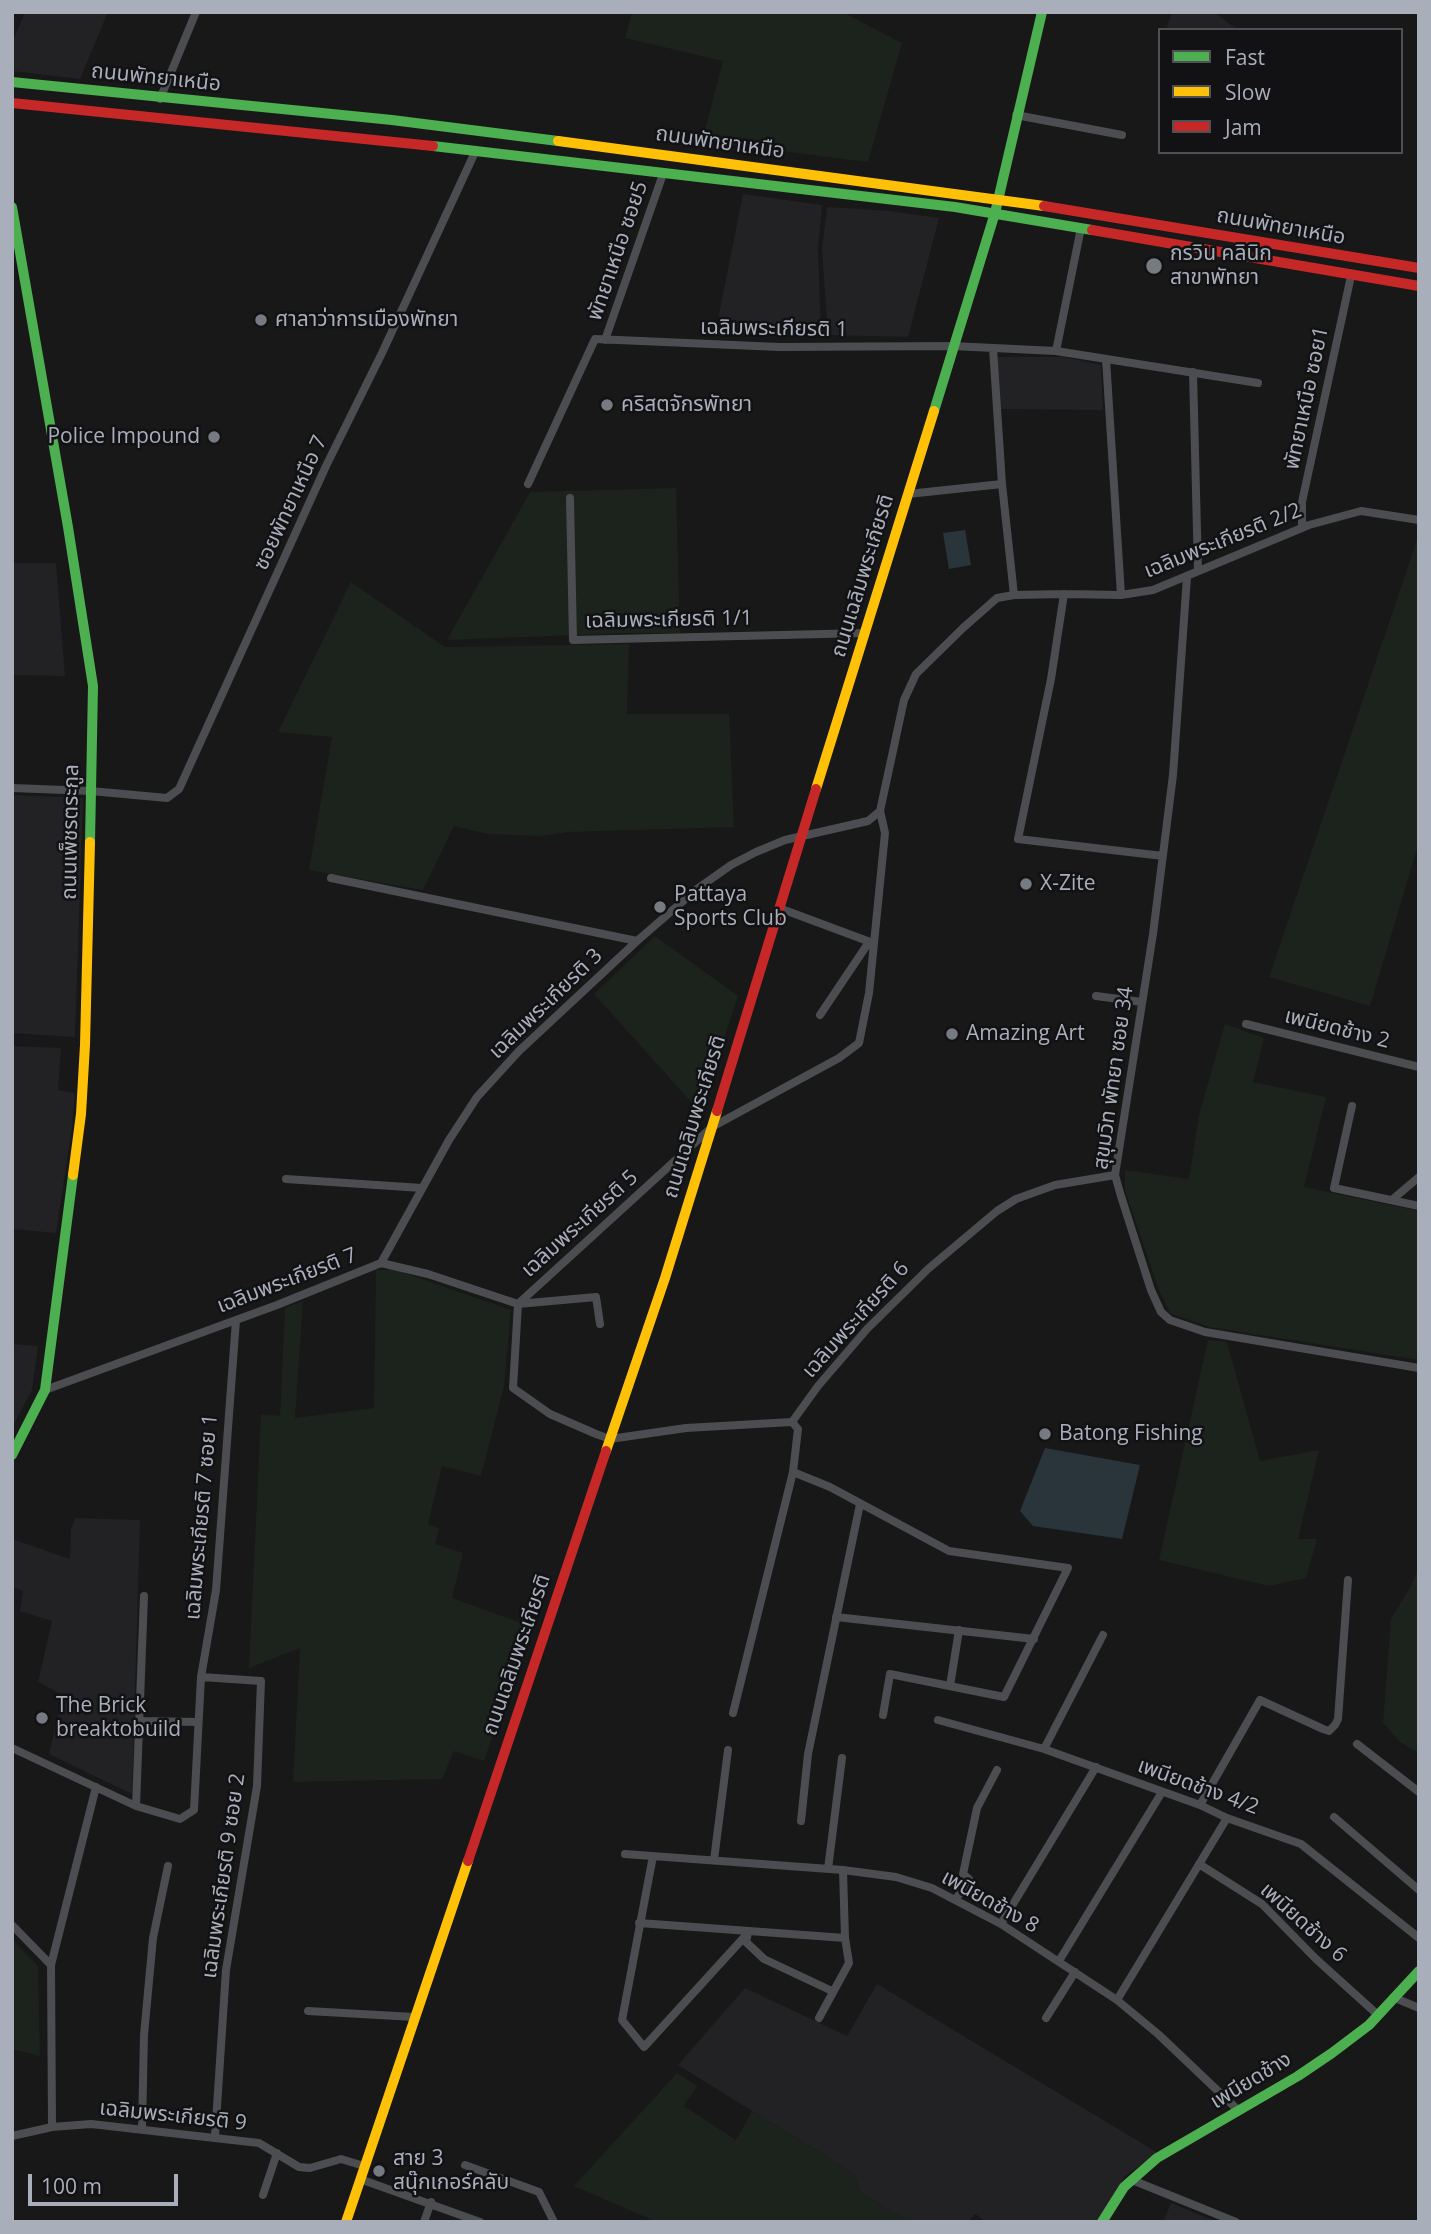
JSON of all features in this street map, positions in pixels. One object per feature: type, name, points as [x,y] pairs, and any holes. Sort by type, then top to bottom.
[{"type":"main road","name":"ถนนเฉลิมพระเกียรติ","points":[[346,2222],[665,1278],[995,213],[1042,12]]},
{"type":"main road","name":"ถนนพัทยาเหนือ","points":[[12,82],[160,99],[392,120],[998,198],[1419,268]]},
{"type":"main road","name":"ถนนพัทยาเหนือ","points":[[12,103],[476,150],[995,213],[1419,286]]},
{"type":"main road","name":"ถนนเพ็ชรตระกูล","points":[[12,207],[93,686],[84,1083],[45,1390],[12,1455]]},
{"type":"main road","name":"เพนียดช้าง","points":[[1102,2222],[1124,2187],[1157,2158],[1332,2053],[1369,2025],[1419,1971]]},
{"type":"street","points":[[160,99],[196,12]]},
{"type":"street","points":[[1016,115],[1122,135]]},
{"type":"street","name":"ซอยพัทยาเหนือ 7","points":[[12,788],[167,797],[179,789],[326,466],[382,353],[476,150]]},
{"type":"street","name":"พัทยาเหนือ ซอย5","points":[[605,340],[663,174]]},
{"type":"street","points":[[1056,351],[1081,228]]},
{"type":"street","name":"พัทยาเหนือ ซอย1","points":[[1303,527],[1302,502],[1351,276]]},
{"type":"street","name":"พัทยาเหนือ ซอย5","points":[[528,484],[596,339]]},
{"type":"street","name":"เฉลิมพระเกียรติ 1","points":[[596,339],[779,347],[952,346],[1056,351],[1258,383]]},
{"type":"street","points":[[993,348],[1013,595]]},
{"type":"street","points":[[1106,359],[1121,595]]},
{"type":"street","points":[[1193,372],[1198,571]]},
{"type":"street","points":[[908,494],[1002,484]]},
{"type":"street","name":"เฉลิมพระเกียรติ 1/1","points":[[569,498],[573,639],[865,633]]},
{"type":"street","name":"เฉลิมพระเกียรติ 2/2","points":[[871,942],[886,833],[880,811],[904,700],[916,674],[997,598],[1013,595],[1121,595],[1153,590],[1303,527],[1361,511],[1419,520]]},
{"type":"street","name":"สุขุมวิท พัทยา ซอย 34","points":[[1187,577],[1173,775],[1153,934],[1115,1175],[1151,1290],[1161,1312],[1170,1320],[1205,1332],[1419,1368]]},
{"type":"street","points":[[1064,594],[1051,679],[1018,839],[1163,856]]},
{"type":"street","points":[[802,837],[868,821],[880,811]]},
{"type":"street","name":"เฉลิมพระเกียรติ 3","points":[[381,1263],[449,1140],[477,1097],[519,1051],[697,889],[731,865],[756,852],[785,840],[802,837]]},
{"type":"street","points":[[331,878],[637,941]]},
{"type":"street","points":[[779,908],[871,942],[820,1015]]},
{"type":"street","name":"เฉลิมพระเกียรติ 5","points":[[518,1304],[712,1127],[839,1058],[859,1043],[869,993],[871,942]]},
{"type":"street","points":[[1096,996],[1142,1002]]},
{"type":"street","name":"เพนียดช้าง 2","points":[[1247,1024],[1419,1067]]},
{"type":"street","points":[[1352,1106],[1334,1188],[1419,1206]]},
{"type":"street","name":"เฉลิมพระเกียรติ 6","points":[[792,1422],[818,1386],[867,1328],[928,1269],[997,1211],[1016,1199],[1055,1185],[1115,1175]]},
{"type":"street","points":[[1393,1199],[1419,1177]]},
{"type":"street","points":[[286,1179],[422,1188]]},
{"type":"street","name":"เฉลิมพระเกียรติ 7","points":[[45,1390],[381,1263],[428,1274],[518,1304]]},
{"type":"street","name":"เฉลิมพระเกียรติ 5","points":[[518,1304],[596,1297],[600,1324]]},
{"type":"street","points":[[518,1304],[513,1388],[550,1414],[610,1438],[686,1428],[792,1422],[798,1429],[793,1472],[733,1713]]},
{"type":"street","name":"เฉลิมพระเกียรติ 7 ซอย 1","points":[[12,1748],[136,1806],[180,1819],[194,1811],[201,1677],[216,1590],[236,1320]]},
{"type":"street","points":[[793,1472],[830,1487],[949,1551],[1068,1568],[1004,1697],[890,1674],[883,1715]]},
{"type":"street","points":[[801,1821],[808,1754],[860,1504]]},
{"type":"street","points":[[1200,1805],[1260,1700],[1323,1729],[1329,1731],[1335,1725],[1338,1719],[1348,1580]]},
{"type":"street","points":[[136,1806],[144,1596]]},
{"type":"street","points":[[836,1617],[1034,1639]]},
{"type":"street","points":[[950,1686],[959,1630]]},
{"type":"street","points":[[1044,1749],[1103,1635]]},
{"type":"street","name":"เฉลิมพระเกียรติ 9 ซอย 2","points":[[201,1677],[261,1681],[257,1786],[226,1970],[215,2137]]},
{"type":"street","name":"เพนียดช้าง 4/2","points":[[937,1720],[1044,1749],[1301,1844],[1419,1938]]},
{"type":"street","points":[[141,1721],[198,1721]]},
{"type":"street","points":[[1357,1744],[1419,1792]]},
{"type":"street","points":[[714,1860],[728,1750]]},
{"type":"street","points":[[828,1869],[842,1758]]},
{"type":"street","points":[[1001,1924],[1096,1767]]},
{"type":"street","points":[[956,1899],[969,1880],[963,1874],[977,1808],[998,1770]]},
{"type":"street","points":[[52,2127],[51,1965],[96,1787]]},
{"type":"street","points":[[1059,1961],[1162,1792]]},
{"type":"street","points":[[1334,1817],[1419,1890]]},
{"type":"street","points":[[1117,2000],[1227,1818]]},
{"type":"street","name":"เพนียดช้าง 8","points":[[625,1854],[844,1870],[896,1877],[956,1899],[1001,1924],[1117,2000],[1158,2034],[1239,2111]]},
{"type":"street","points":[[653,1856],[622,2020],[644,2047],[748,1933]]},
{"type":"street","name":"เพนียดช้าง 6","points":[[1199,1864],[1262,1904],[1316,1959],[1378,2015]]},
{"type":"street","points":[[142,2128],[144,2035],[152,1952],[168,1866]]},
{"type":"street","points":[[820,2018],[849,1963],[845,1938],[844,1870]]},
{"type":"street","points":[[639,1923],[845,1938]]},
{"type":"street","points":[[12,1925],[51,1965]]},
{"type":"street","points":[[748,1933],[746,1942],[764,1959],[832,1991]]},
{"type":"street","points":[[1045,2018],[1075,1972]]},
{"type":"street","points":[[1395,1997],[1419,2008]]},
{"type":"street","points":[[308,2011],[414,2017]]},
{"type":"street","name":"เฉลิมพระเกียรติ 9","points":[[12,2136],[52,2127],[91,2124],[142,2128],[260,2143],[299,2166],[310,2168],[341,2159],[364,2166]]},
{"type":"street","points":[[262,2195],[277,2153]]},
{"type":"street","points":[[465,2165],[539,2192],[554,2222]]},
{"type":"street","points":[[360,2179],[431,2202],[480,2222]]},
{"type":"street","points":[[1132,2180],[1236,2222]]},
{"type":"street","points":[[424,2222],[431,2202]]},
{"type":"shaded area","points":[[25,12],[108,12],[80,79],[12,71],[12,43]]},
{"type":"shaded area","points":[[632,12],[848,12],[848,15],[902,43],[868,162],[702,141],[723,61],[625,38]]},
{"type":"shaded area","points":[[1172,12],[1214,12],[1235,28],[1167,28]]},
{"type":"shaded area","points":[[743,194],[822,205],[818,249],[821,335],[715,334]]},
{"type":"shaded area","points":[[827,207],[890,211],[939,218],[908,337],[828,335],[822,249]]},
{"type":"shaded area","points":[[996,357],[1063,357],[1101,365],[1103,410],[1000,409]]},
{"type":"shaded area","points":[[676,488],[680,633],[447,640],[530,492]]},
{"type":"shaded area","points":[[965,530],[971,565],[949,569],[943,533]]},
{"type":"shaded area","points":[[1419,534],[1419,842],[1370,1006],[1269,977]]},
{"type":"shaded area","points":[[12,563],[56,563],[65,676],[12,675]]},
{"type":"shaded area","points":[[351,582],[445,647],[629,644],[627,714],[729,714],[734,827],[568,832],[541,836],[487,834],[454,826],[423,890],[309,870],[332,737],[278,732]]},
{"type":"shaded area","points":[[12,795],[83,798],[75,1037],[12,1033]]},
{"type":"shaded area","points":[[655,936],[738,996],[700,1112],[594,994]]},
{"type":"shaded area","points":[[1225,1024],[1264,1038],[1253,1082],[1326,1097],[1304,1187],[1419,1211],[1419,1360],[1209,1327],[1170,1313],[1158,1288],[1125,1190],[1125,1170],[1189,1179],[1199,1115]]},
{"type":"shaded area","points":[[12,1046],[61,1048],[58,1090],[75,1093],[56,1233],[12,1229]]},
{"type":"shaded area","points":[[376,1270],[396,1270],[511,1310],[504,1386],[481,1476],[442,1466],[428,1524],[439,1528],[435,1544],[463,1553],[452,1598],[530,1626],[484,1761],[454,1751],[442,1779],[293,1782],[300,1648],[249,1668],[261,1414],[280,1416],[285,1308],[303,1301],[295,1418],[374,1408]]},
{"type":"shaded area","points":[[1208,1340],[1227,1342],[1260,1461],[1319,1450],[1298,1539],[1317,1539],[1306,1578],[1269,1586],[1159,1560]]},
{"type":"shaded area","points":[[12,1344],[38,1346],[32,1390],[12,1428]]},
{"type":"shaded area","points":[[1045,1448],[1140,1465],[1122,1539],[1033,1526],[1020,1511]]},
{"type":"shaded area","points":[[75,1518],[140,1520],[132,1794],[49,1754],[63,1695],[38,1682],[52,1621],[20,1611],[23,1591],[12,1587],[12,1539],[70,1559],[71,1530]]},
{"type":"shaded area","points":[[1419,1568],[1419,1753],[1400,1742],[1383,1723],[1391,1619]]},
{"type":"shaded area","points":[[12,1939],[38,1966],[40,2056],[12,2049]]},
{"type":"shaded area","points":[[877,1984],[1158,2153],[1125,2176],[1096,2222],[987,2222],[975,2214],[968,2222],[909,2222],[861,2193],[854,2174],[678,2065],[745,1988],[847,2036]]},
{"type":"shaded area","points":[[677,2073],[697,2086],[684,2106],[736,2140],[752,2111],[854,2174],[861,2193],[909,2222],[657,2222],[574,2186]]},
{"type":"shaded area","points":[[1171,2203],[1217,2222],[1163,2222]]},
{"type":"traffic: fast","points":[[934,411],[995,213],[1042,12]]},
{"type":"traffic: fast","points":[[12,82],[392,120],[558,141]]},
{"type":"traffic: fast","points":[[433,146],[955,207],[1092,230]]},
{"type":"traffic: fast","points":[[12,207],[93,686],[90,842]]},
{"type":"traffic: fast","points":[[12,1455],[45,1390],[73,1175]]},
{"type":"traffic: fast","points":[[1102,2222],[1124,2187],[1157,2158],[1298,2076],[1332,2053],[1369,2025],[1419,1971]]},
{"type":"traffic: slow","points":[[558,141],[1044,206]]},
{"type":"traffic: slow","points":[[816,789],[934,411]]},
{"type":"traffic: slow","points":[[73,1175],[81,1114],[85,1045],[90,842]]},
{"type":"traffic: slow","points":[[606,1451],[665,1278],[717,1111]]},
{"type":"traffic: slow","points":[[346,2222],[468,1861]]},
{"type":"traffic: jam","points":[[12,103],[433,146]]},
{"type":"traffic: jam","points":[[1044,206],[1419,268]]},
{"type":"traffic: jam","points":[[1092,230],[1419,286]]},
{"type":"traffic: jam","points":[[717,1111],[816,789]]},
{"type":"traffic: jam","points":[[468,1861],[606,1451]]},
{"type":"place","name":"กรวิน คลินิก สาขาพัทยา","points":[[1154,266]]},
{"type":"place","name":"ศาลาว่าการเมืองพัทยา","points":[[261,320]]},
{"type":"place","name":"คริสตจักรพัทยา","points":[[607,405]]},
{"type":"place","name":"Police Impound","points":[[214,437]]},
{"type":"place","name":"X-Zite","points":[[1026,884]]},
{"type":"place","name":"Pattaya Sports Club","points":[[660,907]]},
{"type":"place","name":"Amazing Art","points":[[952,1034]]},
{"type":"place","name":"Batong Fishing","points":[[1045,1434]]},
{"type":"place","name":"The Brick breaktobuild","points":[[42,1718]]},
{"type":"place","name":"สาย 3 สนุ๊กเกอร์คลับ","points":[[379,2171]]}]
